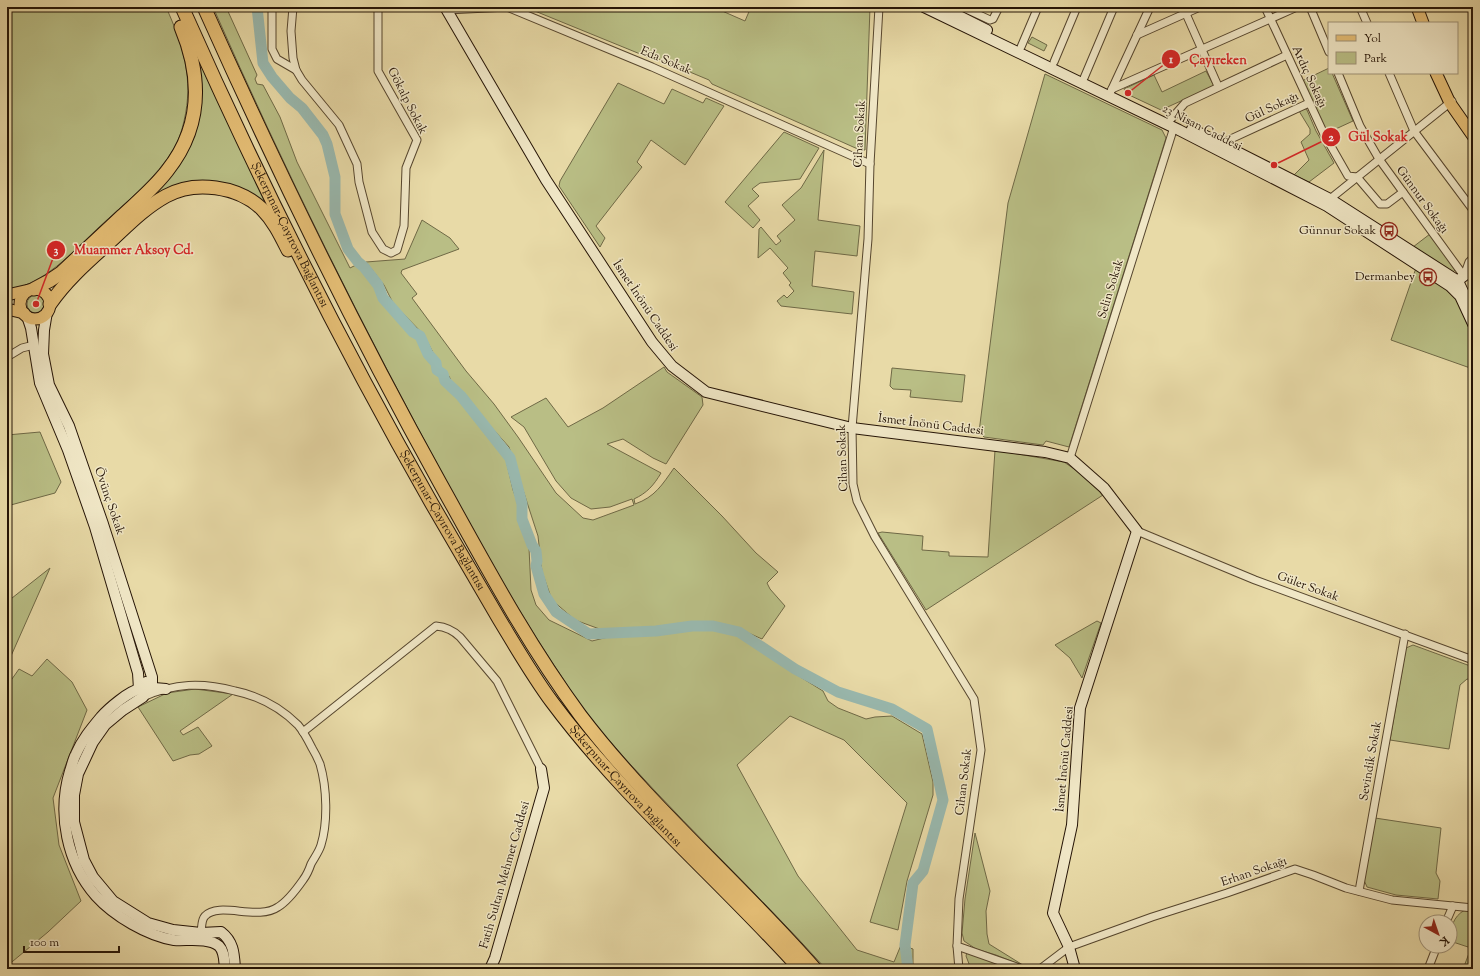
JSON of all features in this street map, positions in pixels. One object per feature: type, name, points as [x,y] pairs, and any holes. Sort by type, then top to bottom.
[{"type":"highway","points":[[32,290],[49,282],[61,273],[138,201],[166,172],[182,148],[194,112],[196,101],[195,74],[188,43],[173,7]]},
{"type":"highway","name":"Şekerpınar-Çayırova Bağlantısı","points":[[182,7],[267,188],[325,306],[410,465],[514,645],[552,701],[614,777],[800,969]]},
{"type":"highway","name":"Şekerpınar-Çayırova Bağlantısı","points":[[204,7],[293,197],[366,344],[428,461],[529,638],[564,692],[600,741],[661,809],[816,969]]},
{"type":"highway","points":[[49,308],[70,278],[148,208],[166,196],[179,191],[209,187],[234,192],[262,209],[272,222],[310,291],[353,359]]},
{"type":"main road","points":[[1412,7],[1418,22]]},
{"type":"main road","points":[[1417,7],[1423,22]]},
{"type":"main road","points":[[1437,74],[1473,136]]},
{"type":"main road","points":[[1441,74],[1452,101],[1473,129]]},
{"type":"main road","points":[[7,295],[39,289],[47,294],[49,308],[40,318],[7,309]]},
{"type":"main road","points":[[26,314],[21,306],[22,298],[32,290]]},
{"type":"street","points":[[272,7],[272,49],[277,59],[296,70]]},
{"type":"street","points":[[293,7],[291,38],[296,70]]},
{"type":"street","name":"Gökalp Sokak","points":[[296,70],[302,80],[339,125],[357,164],[359,182],[372,232],[383,249],[391,253],[398,250],[404,226],[406,168],[417,140],[378,71],[378,7]]},
{"type":"street","name":"Cihan Sokak","points":[[879,7],[870,164],[868,239],[852,428],[853,484],[857,501],[875,537],[974,699],[981,750],[959,899],[956,946],[959,969]]},
{"type":"street","name":"23 Nisan Caddesi","points":[[924,7],[1172,123],[1222,143],[1330,199],[1457,281]]},
{"type":"street","name":"23 Nisan Caddesi","points":[[941,7],[1111,90],[1327,206],[1457,281]]},
{"type":"street","points":[[962,7],[990,20],[993,19],[999,7]]},
{"type":"street","points":[[1021,47],[1038,7]]},
{"type":"street","points":[[1054,62],[1077,7]]},
{"type":"street","points":[[1084,78],[1114,7]]},
{"type":"street","points":[[1111,90],[1150,7]]},
{"type":"street","points":[[1137,35],[1184,10],[1200,7]]},
{"type":"street","name":"Ardıç Sokağı","points":[[1265,7],[1324,134],[1348,176],[1357,177],[1380,204],[1387,204],[1402,192]]},
{"type":"street","points":[[1111,90],[1296,7]]},
{"type":"street","points":[[1310,7],[1328,50]]},
{"type":"street","points":[[1360,7],[1367,22]]},
{"type":"street","name":"Eda Sokak","points":[[446,8],[507,8],[652,67],[870,164]]},
{"type":"street","name":"İsmet İnönü Caddesi","points":[[446,8],[546,180],[652,342],[672,366],[706,392],[852,428],[1045,452],[1070,458],[1104,488],[1137,531],[1080,708],[1072,825],[1053,913],[1069,947],[1075,969]]},
{"type":"street","points":[[1184,10],[1218,86]]},
{"type":"street","points":[[1172,123],[1185,102],[1287,55]]},
{"type":"street","name":"Günnur Sokağı","points":[[1338,74],[1360,126],[1379,159],[1402,192],[1457,281]]},
{"type":"street","points":[[1389,74],[1414,131],[1473,210]]},
{"type":"street","points":[[1330,199],[1452,101]]},
{"type":"street","name":"Gül Sokağı","points":[[1222,143],[1309,103]]},
{"type":"street","name":"Selin Sokak","points":[[1070,458],[1172,123]]},
{"type":"street","points":[[1473,258],[1457,281],[1460,296],[1473,324]]},
{"type":"street","points":[[1457,281],[1473,269]]},
{"type":"street","points":[[1457,281],[1473,313]]},
{"type":"street","name":"Övünç Sokak","points":[[26,314],[34,345],[40,383],[68,450],[95,527],[144,692],[152,684],[152,677],[104,524],[69,426],[49,385],[43,354],[44,330],[49,308]]},
{"type":"street","points":[[7,358],[22,348],[34,345]]},
{"type":"street","name":"Güler Sokak","points":[[1137,531],[1255,580],[1473,660]]},
{"type":"street","points":[[303,732],[436,626],[444,627],[454,631],[460,637],[497,681],[541,769]]},
{"type":"street","name":"Sevindik Sokak","points":[[1359,892],[1405,634]]},
{"type":"street","points":[[138,673],[142,679],[154,688],[166,689]]},
{"type":"street","points":[[201,933],[202,921],[206,915],[215,910],[258,913],[278,908],[291,896],[304,879],[321,845],[326,798],[320,763],[303,732],[280,709],[262,698],[214,686],[191,685],[144,692],[123,698],[107,711],[89,732],[75,755],[66,786],[64,817],[71,852],[85,882],[110,910],[139,929],[174,940],[206,941],[218,945],[223,951],[225,969]]},
{"type":"street","points":[[144,692],[105,726],[93,742],[78,774],[74,795],[74,822],[84,860],[93,877],[113,901],[148,923],[173,930],[201,933],[221,932],[228,938],[233,947],[235,969]]},
{"type":"street","name":"Fatih Sultan Mehmet Caddesi","points":[[490,969],[495,958],[544,788],[541,769]]},
{"type":"street","name":"Erhan Sokağı","points":[[1069,947],[1152,917],[1228,893],[1295,869],[1346,888],[1392,900],[1473,908]]},
{"type":"street","points":[[1450,914],[1453,906]]},
{"type":"street","points":[[221,949],[230,942]]},
{"type":"street","points":[[956,946],[1022,969]]},
{"type":"street","points":[[1040,969],[1069,947]]},
{"type":"street","points":[[1428,969],[1434,954]]},
{"type":"green space","points":[[7,7],[166,7],[182,49],[188,91],[184,121],[178,141],[159,170],[78,248],[57,266],[21,287],[7,291]]},
{"type":"green space","points":[[213,7],[226,7],[257,75],[255,79],[257,84],[263,85],[280,117],[297,162],[350,268],[358,264],[373,281],[383,301],[392,314],[417,339],[435,371],[440,376],[442,382],[467,407],[480,426],[507,457],[507,464],[513,490],[518,503],[520,518],[529,548],[531,590],[536,605],[549,620],[592,641],[612,636],[681,631],[689,629],[712,629],[740,635],[781,665],[823,691],[828,701],[838,708],[866,719],[892,716],[922,734],[933,782],[933,795],[907,881],[898,930],[870,922],[907,803],[844,740],[790,716],[737,765],[798,876],[857,950],[894,962],[901,945],[913,949],[913,969],[826,969],[770,909],[683,821],[627,761],[586,713],[536,638],[510,595],[416,425],[325,248],[240,68]]},
{"type":"green space","points":[[525,7],[713,7],[745,21],[751,7],[870,7],[865,150],[860,150],[712,84],[709,80],[654,57],[650,58]]},
{"type":"green space","points":[[1032,37],[1047,45],[1044,51],[1028,43]]},
{"type":"green space","points":[[199,61],[269,210],[220,184],[145,205],[163,183],[200,84]]},
{"type":"green space","points":[[1328,68],[1328,74],[1332,74],[1353,121],[1327,133],[1302,81]]},
{"type":"green space","points":[[1206,71],[1214,86],[1161,110],[1127,94],[1124,89],[1154,75],[1162,92]]},
{"type":"green space","points":[[1045,74],[1162,130],[1166,138],[1069,447],[1046,441],[1043,445],[984,437],[979,432],[1008,203]]},
{"type":"green space","points":[[618,83],[664,104],[672,89],[703,103],[706,98],[724,106],[685,165],[651,140],[637,162],[642,167],[596,226],[605,238],[600,247],[559,186],[560,181]]},
{"type":"green space","points":[[1304,108],[1307,110],[1316,131],[1334,163],[1309,182],[1294,175],[1309,160],[1301,142],[1310,134],[1310,129],[1299,111]]},
{"type":"green space","points":[[784,132],[819,148],[800,179],[760,183],[752,189],[759,196],[748,206],[760,220],[753,228],[725,202]]},
{"type":"green space","points":[[824,150],[818,220],[860,226],[857,256],[815,251],[812,286],[854,292],[852,314],[781,306],[777,301],[784,295],[787,298],[794,291],[789,285],[791,283],[783,273],[788,268],[770,248],[758,258],[759,229],[761,227],[776,245],[781,241],[777,236],[795,220],[782,205],[801,188]]},
{"type":"green space","points":[[422,220],[450,238],[459,249],[402,270],[401,273],[417,294],[412,298],[466,371],[494,404],[556,493],[583,518],[593,520],[634,505],[632,499],[610,507],[591,509],[571,498],[556,481],[524,427],[511,417],[546,398],[568,427],[603,408],[664,367],[667,372],[702,397],[703,405],[666,464],[653,458],[623,439],[607,444],[661,473],[650,488],[634,499],[635,504],[653,494],[662,485],[674,468],[722,516],[756,553],[778,572],[767,583],[770,589],[785,606],[762,639],[735,627],[691,622],[659,628],[605,631],[575,620],[552,600],[542,572],[538,536],[509,447],[452,383],[449,376],[442,369],[423,334],[393,303],[384,285],[366,262],[405,259]]},
{"type":"green space","points":[[1430,234],[1456,269],[1453,272],[1413,247]]},
{"type":"green space","points":[[1416,268],[1448,289],[1457,300],[1473,337],[1473,369],[1391,340]]},
{"type":"green space","points":[[36,295],[42,298],[45,304],[42,310],[36,313],[30,310],[27,304],[30,298]]},
{"type":"green space","points":[[892,368],[965,375],[962,402],[910,397],[911,390],[893,389],[890,386]]},
{"type":"green space","points":[[40,432],[61,482],[55,493],[7,506],[7,435]]},
{"type":"green space","points":[[995,450],[1064,462],[1080,473],[1103,495],[926,610],[878,533],[882,532],[923,536],[922,550],[949,552],[949,556],[988,557]]},
{"type":"green space","points":[[50,568],[7,665],[7,602]]},
{"type":"green space","points":[[1097,621],[1101,623],[1082,678],[1070,658],[1055,645]]},
{"type":"green space","points":[[1413,645],[1473,667],[1473,680],[1467,679],[1460,685],[1449,749],[1390,740],[1406,648]]},
{"type":"green space","points":[[47,659],[72,682],[87,710],[53,798],[59,845],[81,901],[48,932],[7,966],[7,686],[19,669],[32,676]]},
{"type":"green space","points":[[195,689],[233,694],[180,731],[183,735],[198,727],[212,746],[199,754],[190,755],[173,761],[138,707],[167,693]]},
{"type":"green space","points":[[1375,818],[1441,828],[1436,873],[1440,881],[1438,899],[1396,895],[1367,887],[1364,880]]},
{"type":"green space","points":[[975,833],[990,891],[986,911],[989,944],[1026,967],[976,949],[964,941],[962,933],[965,899]]},
{"type":"green space","points":[[1465,910],[1473,911],[1473,969],[1463,969],[1471,948],[1458,944],[1458,916]]},
{"type":"green space","points":[[967,952],[1011,969],[971,969],[966,956]]},
{"type":"waterway","points":[[257,7],[263,63],[272,77],[290,98],[302,108],[323,135],[327,144],[335,177],[335,214],[348,249],[378,285],[383,298],[413,332],[420,336],[428,354],[436,363],[437,370],[443,374],[445,381],[461,396],[510,458],[522,504],[522,519],[532,545],[536,551],[536,566],[544,594],[556,612],[589,634],[656,631],[692,626],[713,626],[739,632],[795,669],[838,692],[892,709],[927,729],[943,800],[923,871],[913,883],[905,945],[908,969]]},
{"type":"place","name":"Çayıreken","points":[[1128,93]]},
{"type":"place","name":"Gül Sokak","points":[[1274,165]]},
{"type":"place","name":"Günnur Sokak","points":[[1389,231]]},
{"type":"place","name":"Dermanbey","points":[[1428,277]]},
{"type":"place","name":"Muammer Aksoy Cd.","points":[[36,304]]}]
